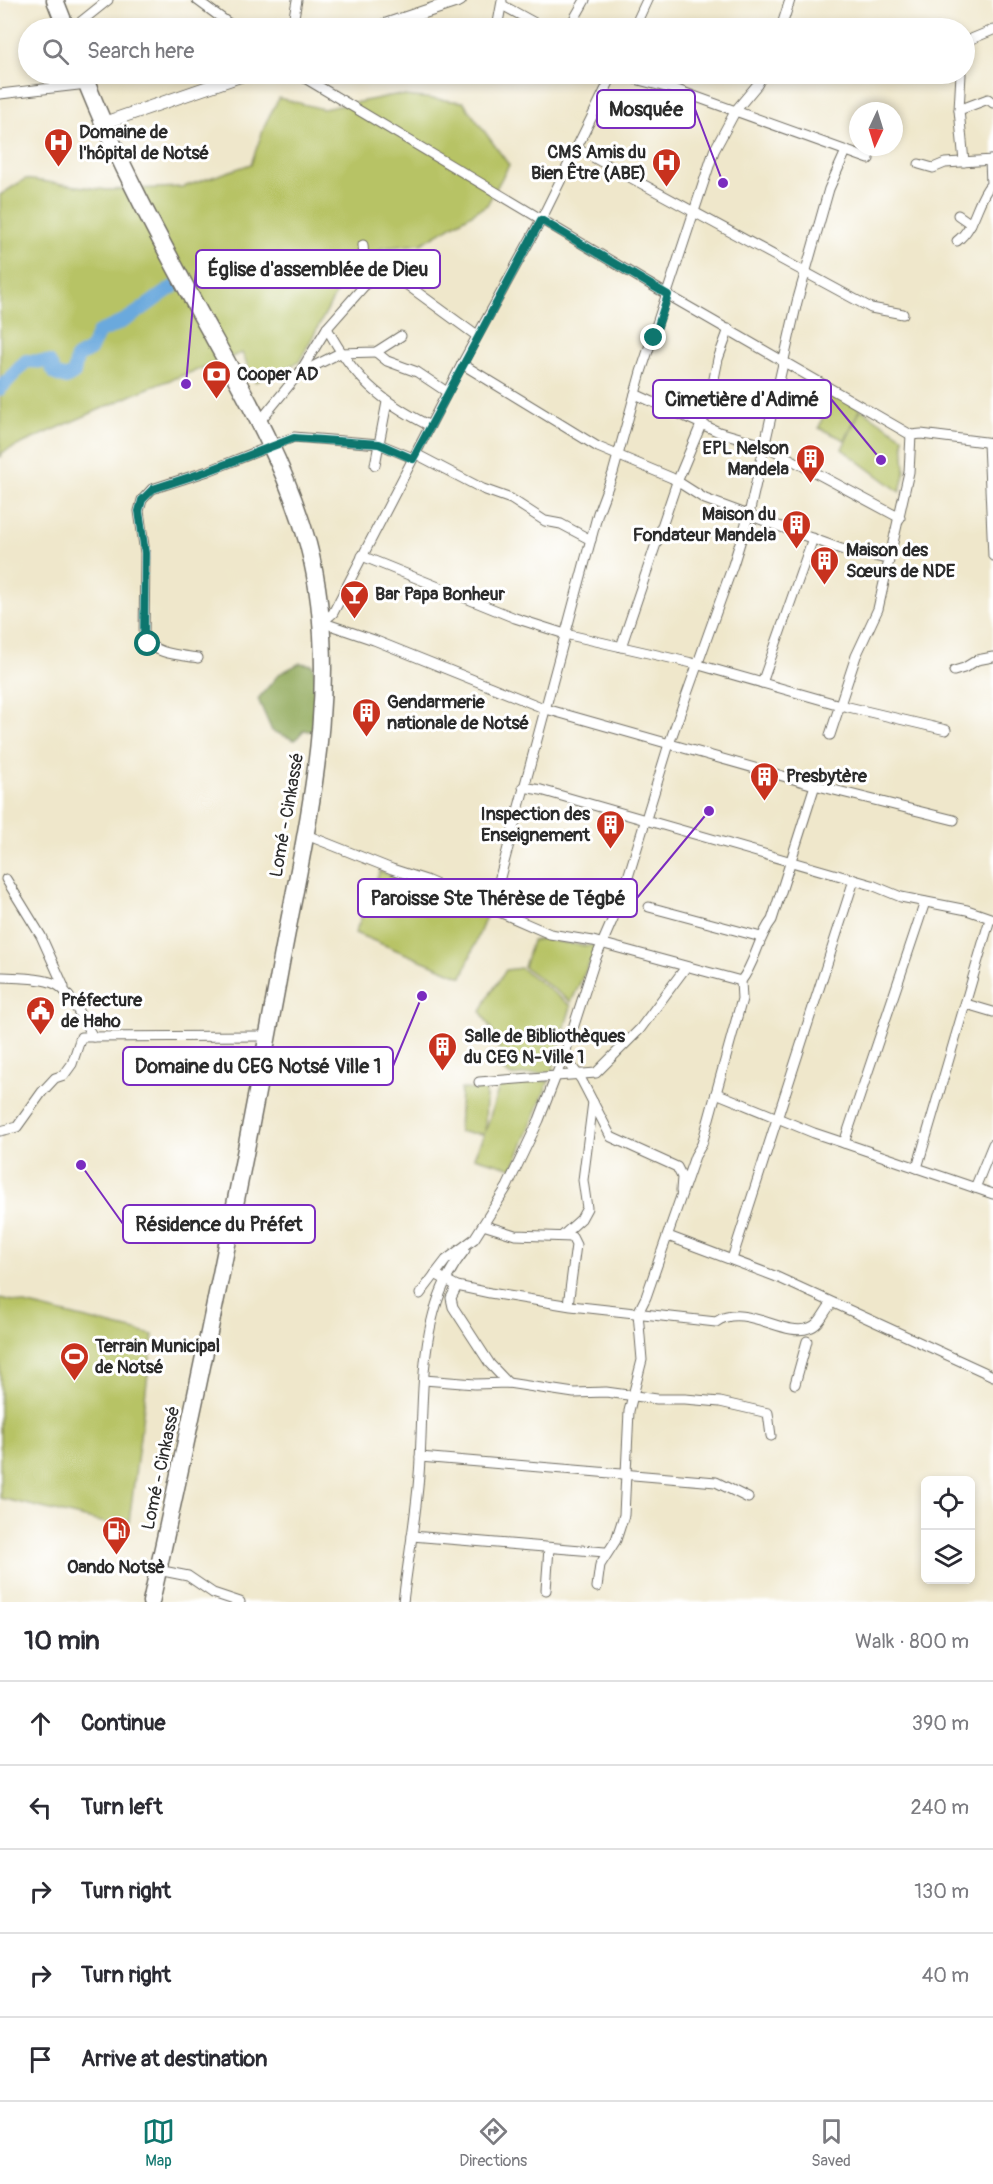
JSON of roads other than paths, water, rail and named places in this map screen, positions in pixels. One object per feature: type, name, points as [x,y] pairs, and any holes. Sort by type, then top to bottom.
[{"type":"highway","points":[[55,0],[62,18]]},
{"type":"highway","name":"Lomé - Cinkassé","points":[[87,84],[157,234],[273,446],[308,546],[322,622],[323,706],[314,785],[233,1217],[151,1602]]},
{"type":"main road","points":[[406,18],[460,0]]},
{"type":"main road","points":[[104,123],[217,84]]},
{"type":"street","points":[[86,18],[108,0]]},
{"type":"street","points":[[197,0],[221,18]]},
{"type":"street","points":[[294,18],[297,0]]},
{"type":"street","points":[[575,18],[585,0]]},
{"type":"street","points":[[639,18],[647,0]]},
{"type":"street","points":[[784,18],[790,0]]},
{"type":"street","points":[[499,18],[502,2],[528,18]]},
{"type":"street","points":[[975,37],[993,30]]},
{"type":"street","points":[[0,83],[2,94],[57,84]]},
{"type":"street","points":[[315,84],[668,295],[911,435],[921,434],[991,443],[993,556]]},
{"type":"street","points":[[605,84],[541,220],[447,392],[333,613],[322,622],[546,709],[815,785],[954,820]]},
{"type":"street","points":[[645,84],[736,110],[869,159]]},
{"type":"street","points":[[498,909],[495,900],[523,787],[591,540],[635,394],[714,152],[736,110],[757,84]]},
{"type":"street","points":[[960,84],[959,110],[964,162]]},
{"type":"street","points":[[959,110],[983,99],[988,99],[993,103]]},
{"type":"street","points":[[576,148],[871,308],[903,314]]},
{"type":"street","points":[[403,1602],[420,1457],[424,1380],[435,1307],[446,1279],[483,1225],[521,1159],[564,1056],[602,943],[621,900],[669,744],[749,514],[783,360],[829,189],[846,151]]},
{"type":"street","points":[[919,164],[933,168],[945,163],[991,160],[992,184],[982,195],[966,234],[957,241]]},
{"type":"street","points":[[958,215],[971,224]]},
{"type":"street","points":[[363,245],[365,271],[372,278]]},
{"type":"street","points":[[260,421],[300,372],[327,327],[372,278],[395,276],[477,336]]},
{"type":"street","points":[[327,327],[340,353],[368,388],[387,402],[430,426]]},
{"type":"street","points":[[621,647],[677,482],[702,424],[729,329]]},
{"type":"street","points":[[300,372],[340,353],[376,352],[401,336]]},
{"type":"street","points":[[376,352],[387,361],[417,372],[447,392]]},
{"type":"street","points":[[462,364],[598,447],[672,478],[705,499],[841,549],[888,559]]},
{"type":"street","points":[[635,394],[719,432],[764,445],[900,518]]},
{"type":"street","points":[[375,465],[387,402]]},
{"type":"street","points":[[830,735],[856,656],[878,609],[909,472],[911,435]]},
{"type":"street","points":[[198,658],[161,651],[148,644],[144,638],[145,553],[139,511],[142,500],[153,489],[294,438],[379,444],[414,456],[483,489],[512,499],[545,521],[561,524],[591,540]]},
{"type":"street","points":[[762,683],[813,538]]},
{"type":"street","points":[[362,556],[515,618],[566,634],[697,664],[840,705],[946,730]]},
{"type":"street","points":[[954,671],[977,660],[993,657]]},
{"type":"street","points":[[597,1587],[600,1564],[605,1552],[621,1529],[628,1473],[629,1411],[642,1360],[638,1313],[702,1144],[742,999],[741,981],[748,972],[761,937],[772,920],[815,785]]},
{"type":"street","points":[[523,787],[645,819],[925,902],[967,910],[992,918],[917,1168]]},
{"type":"street","points":[[304,834],[426,880],[471,901],[498,909],[550,934],[602,943],[741,981]]},
{"type":"street","points":[[6,879],[41,936],[64,987],[93,1037]]},
{"type":"street","points":[[732,1259],[854,880]]},
{"type":"street","points":[[844,1143],[925,902]]},
{"type":"street","points":[[649,907],[761,937]]},
{"type":"street","points":[[479,1082],[596,1073],[640,1029],[686,966]]},
{"type":"street","points":[[0,977],[48,979],[64,987]]},
{"type":"street","points":[[966,1004],[993,1012]]},
{"type":"street","points":[[0,1131],[17,1127],[42,1092],[55,1078],[64,1075],[72,1064],[81,1037],[268,1036]]},
{"type":"street","points":[[564,1056],[577,1073],[611,1137],[626,1146],[670,1161],[677,1167],[682,1178],[682,1193]]},
{"type":"street","points":[[716,1093],[844,1143],[993,1194]]},
{"type":"street","points":[[562,1236],[581,1219],[587,1208],[583,1180],[593,1102]]},
{"type":"street","points":[[975,1188],[993,1144]]},
{"type":"street","points":[[483,1225],[515,1235],[572,1237],[576,1245],[568,1305]]},
{"type":"street","points":[[668,1236],[732,1259],[993,1376]]},
{"type":"street","points":[[420,1294],[446,1260],[474,1239]]},
{"type":"street","points":[[435,1274],[458,1286],[568,1305],[716,1322],[724,1317],[735,1316],[801,1330],[816,1325],[831,1304]]},
{"type":"street","points":[[458,1286],[451,1298],[453,1307],[473,1341],[496,1373],[508,1383]]},
{"type":"street","points":[[795,1384],[807,1341]]},
{"type":"street","points":[[424,1380],[475,1384],[508,1383],[547,1391],[720,1402],[768,1413],[771,1436]]},
{"type":"street","points":[[420,1457],[716,1482],[748,1498]]},
{"type":"street","points":[[412,1536],[605,1552]]},
{"type":"street","points":[[546,1590],[549,1548]]},
{"type":"street","points":[[158,1570],[188,1576],[213,1593],[240,1602]]},
{"type":"waterway","points":[[0,389],[26,361],[49,362],[55,374],[66,378],[74,373],[77,357],[90,350],[99,332],[129,318],[173,287]]},
{"type":"place","name":"Domaine de l'hôpital de Notsé","points":[[58,168]]},
{"type":"place","name":"Mosquée","points":[[723,183]]},
{"type":"place","name":"CMS Amis du Bien Être (ABE)","points":[[667,188]]},
{"type":"place","name":"Église d'assemblée de Dieu","points":[[186,384]]},
{"type":"place","name":"Cooper AD","points":[[216,400]]},
{"type":"place","name":"Cimetière d'Adimé","points":[[881,460]]},
{"type":"place","name":"EPL Nelson Mandela","points":[[810,484]]},
{"type":"place","name":"Maison du Fondateur Mandela","points":[[797,550]]},
{"type":"place","name":"Maison des Sœurs de NDE","points":[[825,586]]},
{"type":"place","name":"Bar Papa Bonheur","points":[[354,620]]},
{"type":"place","name":"Gendarmerie nationale de Notsé","points":[[366,738]]},
{"type":"place","name":"Presbytère","points":[[765,802]]},
{"type":"place","name":"Paroisse Ste Thérèse de Tégbé","points":[[709,811]]},
{"type":"place","name":"Inspection des Enseignement","points":[[611,850]]},
{"type":"place","name":"Domaine du CEG Notsé Ville 1","points":[[422,996]]},
{"type":"place","name":"Préfecture de Haho","points":[[40,1036]]},
{"type":"place","name":"Salle de Bibliothèques du CEG N-Ville 1","points":[[443,1072]]},
{"type":"place","name":"Résidence du Préfet","points":[[81,1165]]},
{"type":"place","name":"Terrain Municipal de Notsé","points":[[74,1382]]},
{"type":"place","name":"Oando Notsè","points":[[116,1556]]}]
